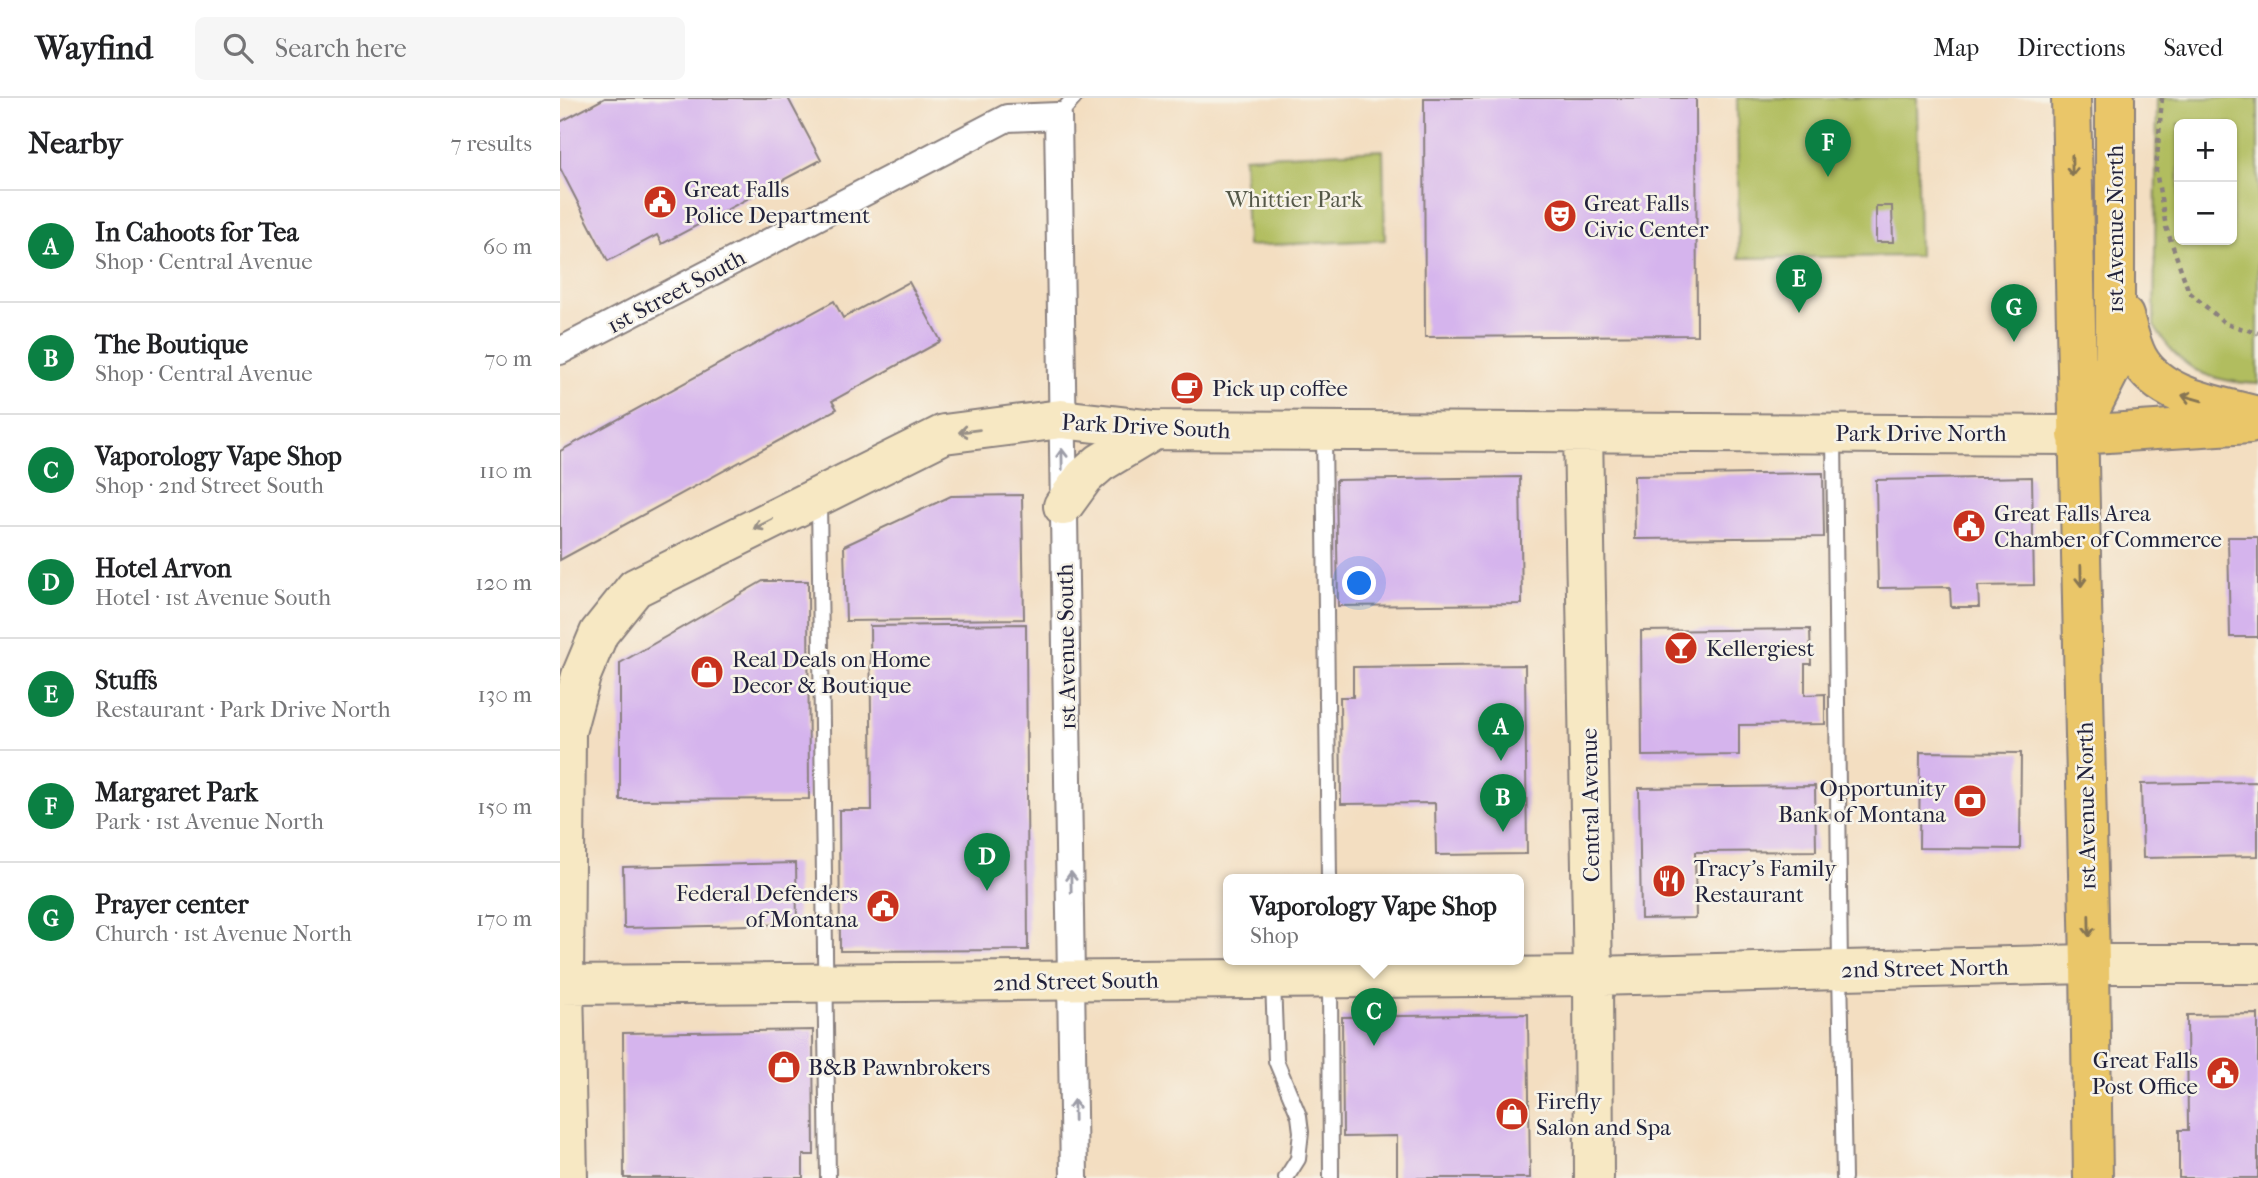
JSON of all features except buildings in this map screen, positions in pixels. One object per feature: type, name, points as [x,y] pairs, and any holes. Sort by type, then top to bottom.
[{"type":"main road","name":"1st Avenue North","points":[[2071,98],[2090,964],[2092,1178]]},
{"type":"main road","name":"1st Avenue North","points":[[2077,435],[2115,361],[2115,98]]},
{"type":"main road","points":[[2115,287],[2138,359],[2156,378],[2181,395],[2258,416]]},
{"type":"main road","name":"Park Drive North","points":[[2077,435],[2258,424]]},
{"type":"street","name":"1st Street South","points":[[560,351],[1007,118],[1066,107]]},
{"type":"street","name":"1st Avenue South","points":[[1066,107],[1061,419],[1073,981],[1074,1178]]},
{"type":"street","name":"Park Drive South","points":[[568,1178],[562,985],[566,732],[581,676],[599,633],[635,588],[944,434],[1061,419],[1155,430],[1583,432]]},
{"type":"street","points":[[1063,506],[1084,477],[1100,463],[1155,430]]},
{"type":"street","name":"Park Drive North","points":[[1583,432],[2077,435]]},
{"type":"street","name":"Central Avenue","points":[[1583,432],[1594,1178]]},
{"type":"street","name":"2nd Street North","points":[[1593,976],[2090,964],[2258,964]]},
{"type":"street","name":"2nd Street South","points":[[562,985],[1273,979],[1330,969],[1593,976]]},
{"type":"lane","points":[[1324,430],[1329,874]]},
{"type":"lane","points":[[1834,433],[1844,1178]]},
{"type":"lane","points":[[819,496],[828,1178]]},
{"type":"lane","points":[[1330,969],[1331,1178]]},
{"type":"lane","points":[[1273,979],[1276,1061],[1299,1116],[1301,1132],[1298,1159],[1286,1178]]},
{"type":"path","points":[[2162,98],[2156,171],[2166,227],[2189,292],[2226,324],[2258,333]]},
{"type":"green space","points":[[1737,98],[1917,98],[1919,256],[1739,258]]},
{"type":"green space","points":[[2157,98],[2258,98],[2258,384],[2224,380],[2197,371],[2175,354],[2154,326]]},
{"type":"green space","name":"Whittier Park","points":[[1383,150],[1385,240],[1247,246],[1244,157]]},
{"type":"place","name":"Margaret Park","points":[[1828,177]]},
{"type":"place","name":"Great Falls Police Department","points":[[660,202]]},
{"type":"place","name":"Great Falls Civic Center","points":[[1560,216]]},
{"type":"place","name":"Stuffs","points":[[1799,313]]},
{"type":"place","name":"Prayer center","points":[[2014,342]]},
{"type":"place","name":"Pick up coffee","points":[[1187,388]]},
{"type":"place","name":"Great Falls Area Chamber of Commerce","points":[[1969,526]]},
{"type":"place","name":"Kellergiest","points":[[1681,648]]},
{"type":"place","name":"Real Deals on Home Decor & Boutique","points":[[707,672]]},
{"type":"place","name":"In Cahoots for Tea","points":[[1501,761]]},
{"type":"place","name":"Opportunity Bank of Montana","points":[[1970,801]]},
{"type":"place","name":"The Boutique","points":[[1503,832]]},
{"type":"place","name":"Tracy's Family Restaurant","points":[[1669,881]]},
{"type":"place","name":"Hotel Arvon","points":[[987,891]]},
{"type":"place","name":"Federal Defenders of Montana","points":[[883,906]]},
{"type":"place","name":"Vaporology Vape Shop","points":[[1374,1046]]},
{"type":"place","name":"B&B Pawnbrokers","points":[[784,1067]]},
{"type":"place","name":"Great Falls Post Office","points":[[2223,1073]]},
{"type":"place","name":"Firefly Salon and Spa","points":[[1512,1114]]}]
